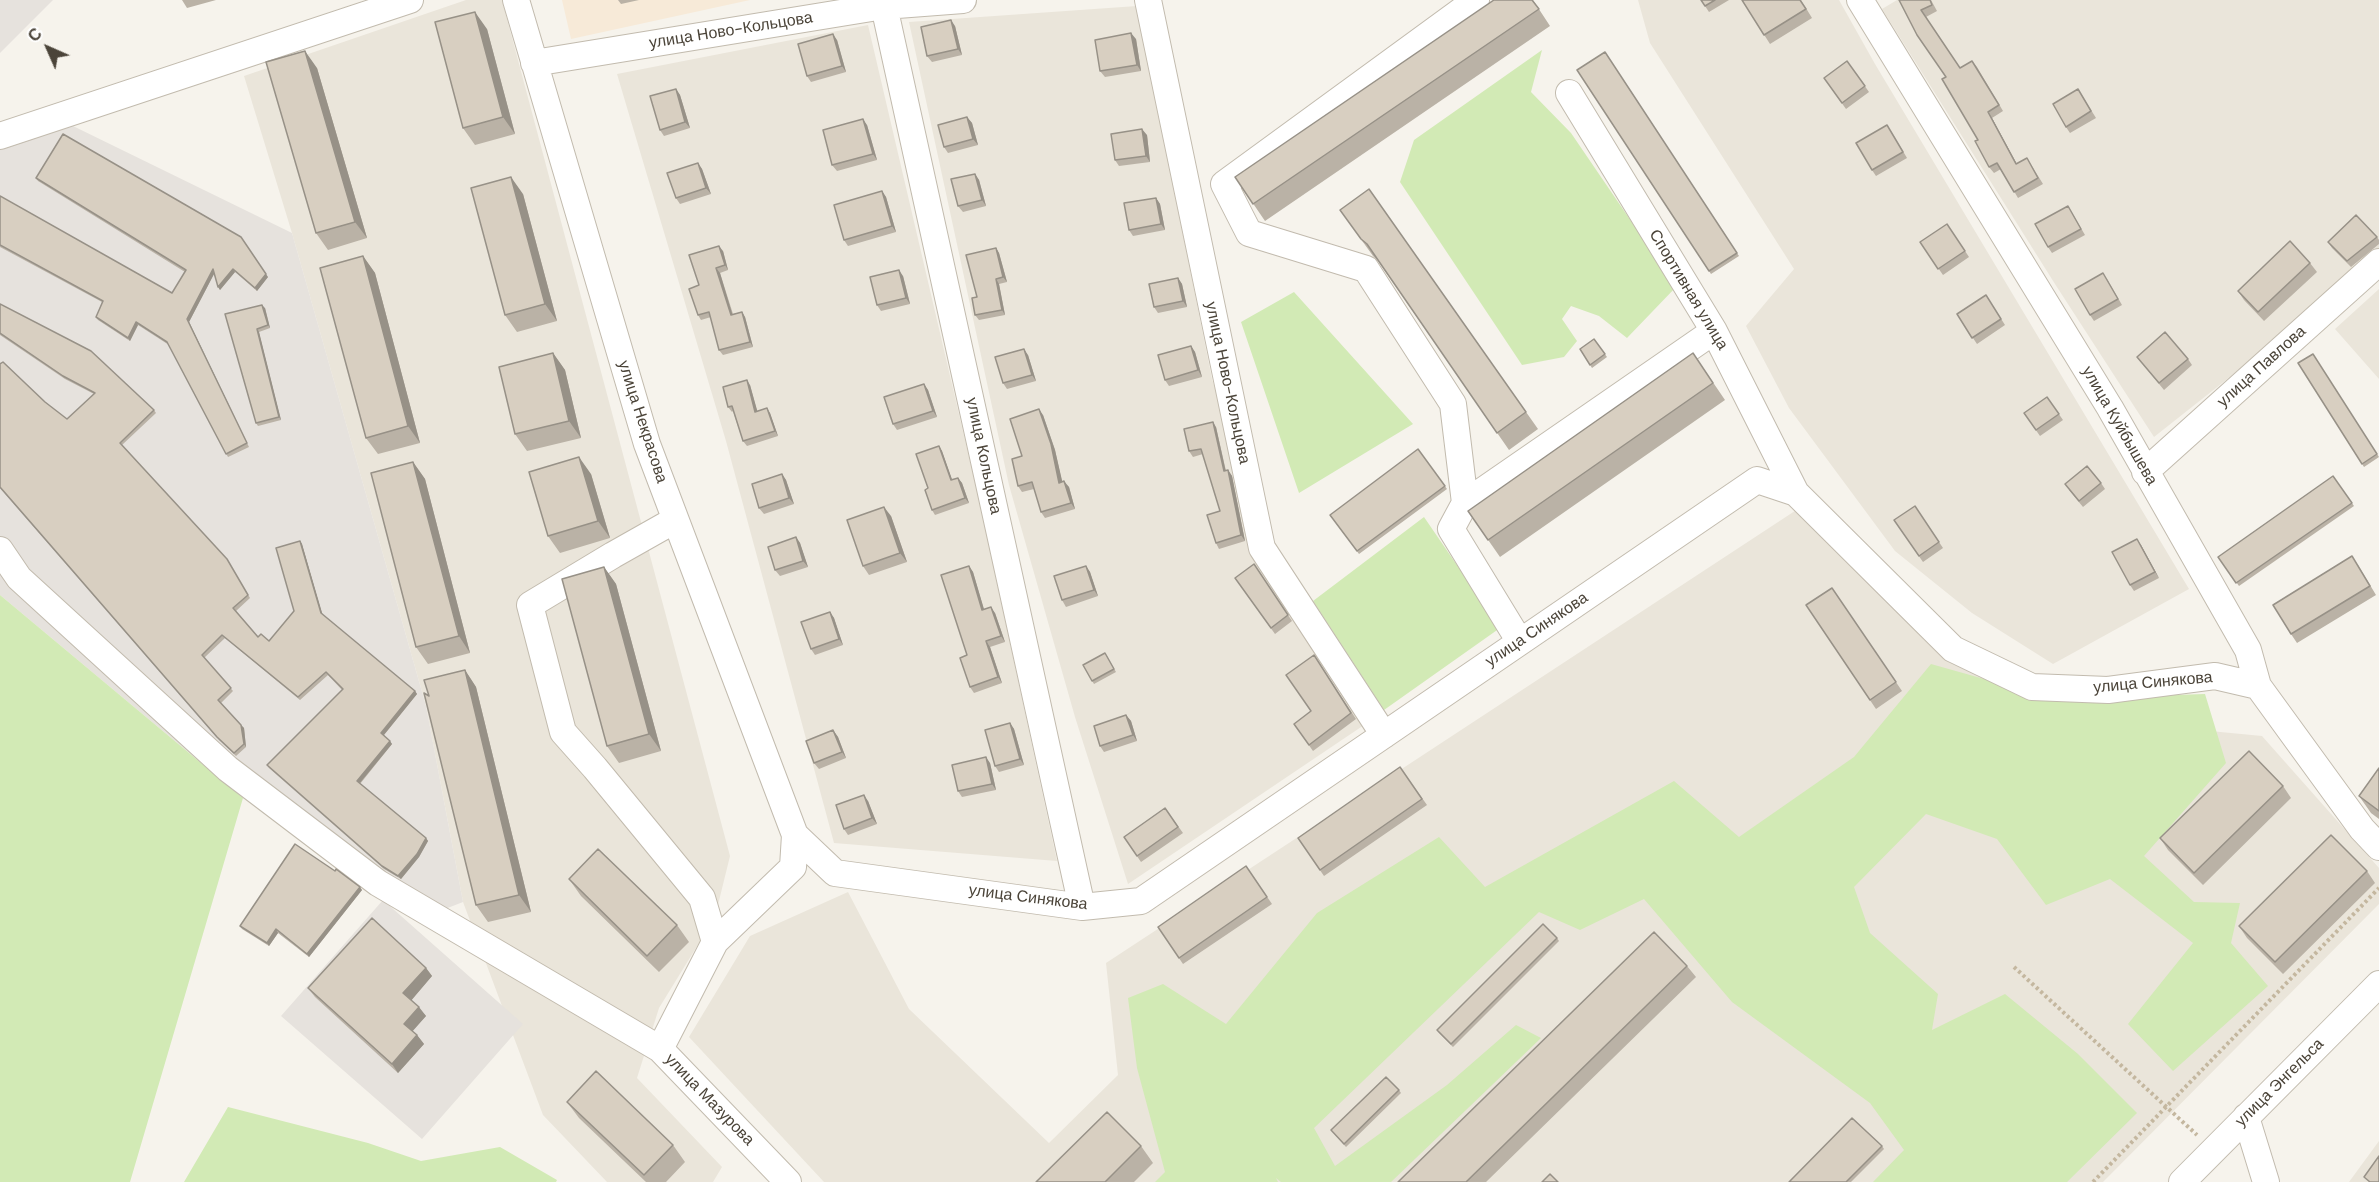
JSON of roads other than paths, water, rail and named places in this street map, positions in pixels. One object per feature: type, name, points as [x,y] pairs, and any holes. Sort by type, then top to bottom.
[{"type":"street","points":[[0,136],[410,0]]},
{"type":"street","name":"улица Некрасова","points":[[516,0],[646,444],[795,836]]},
{"type":"street","name":"улица Ново-Кольцова","points":[[534,63],[884,6],[963,0]]},
{"type":"street","name":"улица Ново-Кольцова","points":[[1148,0],[1262,548],[1384,735]]},
{"type":"street","points":[[1465,503],[1452,404],[1366,269],[1249,233],[1224,184],[1476,0]]},
{"type":"street","name":"улица Куйбышева","points":[[1868,3],[2110,408],[2248,650],[2258,686],[2362,829],[2379,847]]},
{"type":"street","name":"улица Кольцова","points":[[884,6],[1082,907]]},
{"type":"street","name":"Спортивная улица","points":[[1569,93],[1714,331],[1796,493]]},
{"type":"street","name":"улица Павлова","points":[[2145,472],[2379,262]]},
{"type":"street","points":[[1520,642],[1451,528],[1465,503],[1714,331]]},
{"type":"street","name":"улица Синякова","points":[[795,836],[834,873],[1082,907],[1141,901],[1756,480],[1796,493],[1953,649],[2032,687],[2108,690],[2215,676],[2258,686]]},
{"type":"street","points":[[675,520],[530,605],[563,732],[596,768],[702,898],[715,942]]},
{"type":"street","points":[[0,550],[19,578],[228,769],[350,862],[378,883],[660,1048]]},
{"type":"street","name":"улица Мазурова","points":[[788,1182],[660,1048],[715,942],[793,867],[795,836]]},
{"type":"street","name":"улица Энгельса","points":[[2182,1182],[2379,984]]},
{"type":"street","points":[[2247,1117],[2266,1182]]}]
